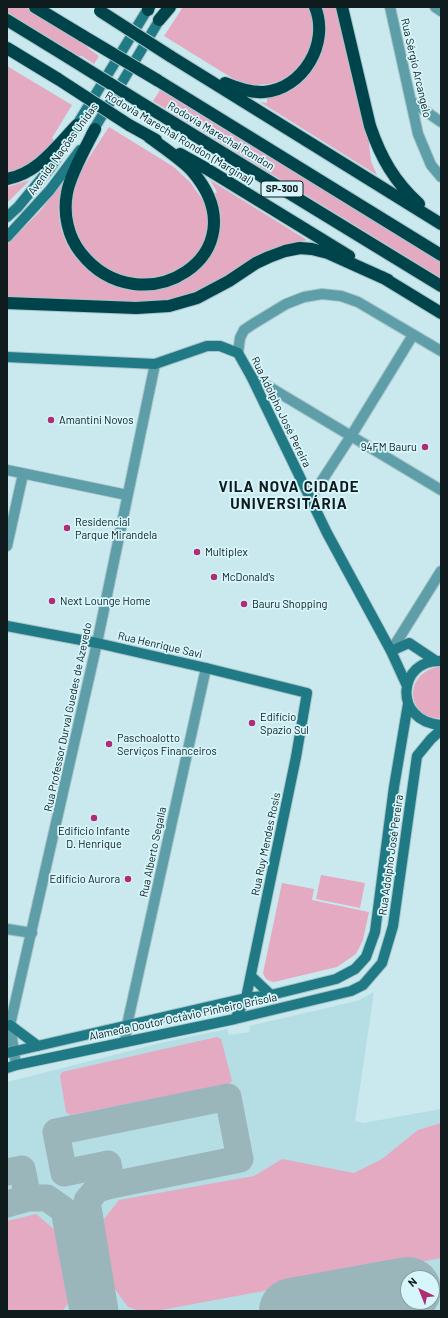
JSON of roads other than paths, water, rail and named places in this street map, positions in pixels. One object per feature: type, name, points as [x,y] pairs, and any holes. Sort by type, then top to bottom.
[{"type":"highway","name":"Rodovia Marechal Rondon","points":[[35,7],[157,80],[441,255]]},
{"type":"highway","points":[[159,20],[170,7]]},
{"type":"highway","points":[[188,67],[241,89],[264,92],[281,87],[289,83],[306,69],[317,48],[320,28],[315,7]]},
{"type":"highway","points":[[342,7],[370,126],[378,148],[391,174],[408,194],[441,224]]},
{"type":"highway","points":[[96,9],[441,224]]},
{"type":"highway","name":"Rodovia Marechal Rondon","points":[[7,20],[441,286]]},
{"type":"highway","name":"Rodovia Marechal Rondon (Marginal)","points":[[7,48],[149,137],[214,173],[441,313]]},
{"type":"highway","points":[[7,56],[56,78]]},
{"type":"highway","points":[[7,179],[25,174],[43,161],[77,125]]},
{"type":"highway","points":[[95,129],[70,181],[67,192],[66,215],[68,227],[76,247],[92,266],[110,277],[126,283],[144,284],[164,282],[180,276],[188,271],[206,251],[214,230],[213,207],[208,194],[199,180],[191,170],[149,137]]},
{"type":"highway","points":[[7,303],[136,308],[170,306],[197,298],[229,281],[256,263],[269,257],[285,251],[300,248],[312,249],[328,254],[388,280]]},
{"type":"street","name":"Avenida Nações Unidas","points":[[7,237],[50,190],[95,129],[167,7]]},
{"type":"street","name":"Rua Sérgio Arcangelo","points":[[390,7],[418,134],[431,165],[441,177]]},
{"type":"street","points":[[435,7],[441,11]]},
{"type":"street","name":"Avenida Nações Unidas","points":[[7,217],[22,202],[51,167],[149,8]]},
{"type":"street","points":[[411,101],[441,122]]},
{"type":"street","points":[[7,357],[155,364],[207,346],[220,346],[238,353],[240,338],[244,330],[286,304],[304,297],[322,294],[341,296],[358,302],[441,351]]},
{"type":"street","points":[[310,499],[351,436],[413,335]]},
{"type":"street","name":"Rua Adolpho José Pereira","points":[[238,353],[251,376],[327,533],[391,651],[407,686],[406,695],[408,704],[394,787],[375,932],[366,957],[355,969]]},
{"type":"street","name":"Rua Professor Durval Guedes de Azevedo","points":[[12,1066],[10,1052],[10,1025],[97,643],[155,364]]},
{"type":"street","points":[[251,376],[441,490]]},
{"type":"street","points":[[7,470],[127,495]]},
{"type":"street","points":[[7,546],[23,474]]},
{"type":"street","points":[[391,651],[441,571]]},
{"type":"street","name":"Rua Henrique Savi","points":[[7,626],[97,643],[307,693]]},
{"type":"street","points":[[391,651],[409,643],[439,661]]},
{"type":"street","points":[[407,686],[411,676],[417,668],[426,663],[439,661]]},
{"type":"street","name":"Rua Alberto Segalla","points":[[125,1042],[127,1025],[206,668]]},
{"type":"street","name":"Rua Ruy Mendes Rosis","points":[[235,1019],[246,998],[251,976],[296,757],[307,693]]},
{"type":"street","points":[[408,704],[413,713],[421,720],[431,724],[441,725]]},
{"type":"street","name":"Rua Adolpho José Pereira","points":[[363,985],[382,963],[393,926],[417,756],[430,739],[441,730]]},
{"type":"street","points":[[7,929],[32,933]]},
{"type":"street","name":"Alameda Doutor Octávio Pinheiro Brisola","points":[[10,1052],[246,998],[271,995],[336,979],[355,969]]},
{"type":"street","points":[[251,976],[271,995]]},
{"type":"street","name":"Alameda Doutor Octávio Pinheiro Brisola","points":[[12,1066],[235,1019],[351,991],[363,985]]},
{"type":"street","points":[[10,1025],[38,1046]]},
{"type":"place","name":"Amantini Novos","points":[[51,420]]},
{"type":"place","name":"94FM Bauru","points":[[425,447]]},
{"type":"place","name":"Residencial Parque Mirandela","points":[[67,528]]},
{"type":"place","name":"Multiplex","points":[[197,552]]},
{"type":"place","name":"McDonald's","points":[[214,577]]},
{"type":"place","name":"Next Lounge Home","points":[[52,601]]},
{"type":"place","name":"Bauru Shopping","points":[[244,604]]},
{"type":"place","name":"Edifício Spazio Sul","points":[[252,723]]},
{"type":"place","name":"Paschoalotto Serviços Financeiros","points":[[109,744]]},
{"type":"place","name":"Edifício Infante D. Henrique","points":[[94,818]]},
{"type":"place","name":"Edifício Aurora","points":[[128,879]]},
{"type":"district","name":"VILA NOVA CIDADE UNIVERSITÁRIA","points":[[289,496]]}]
